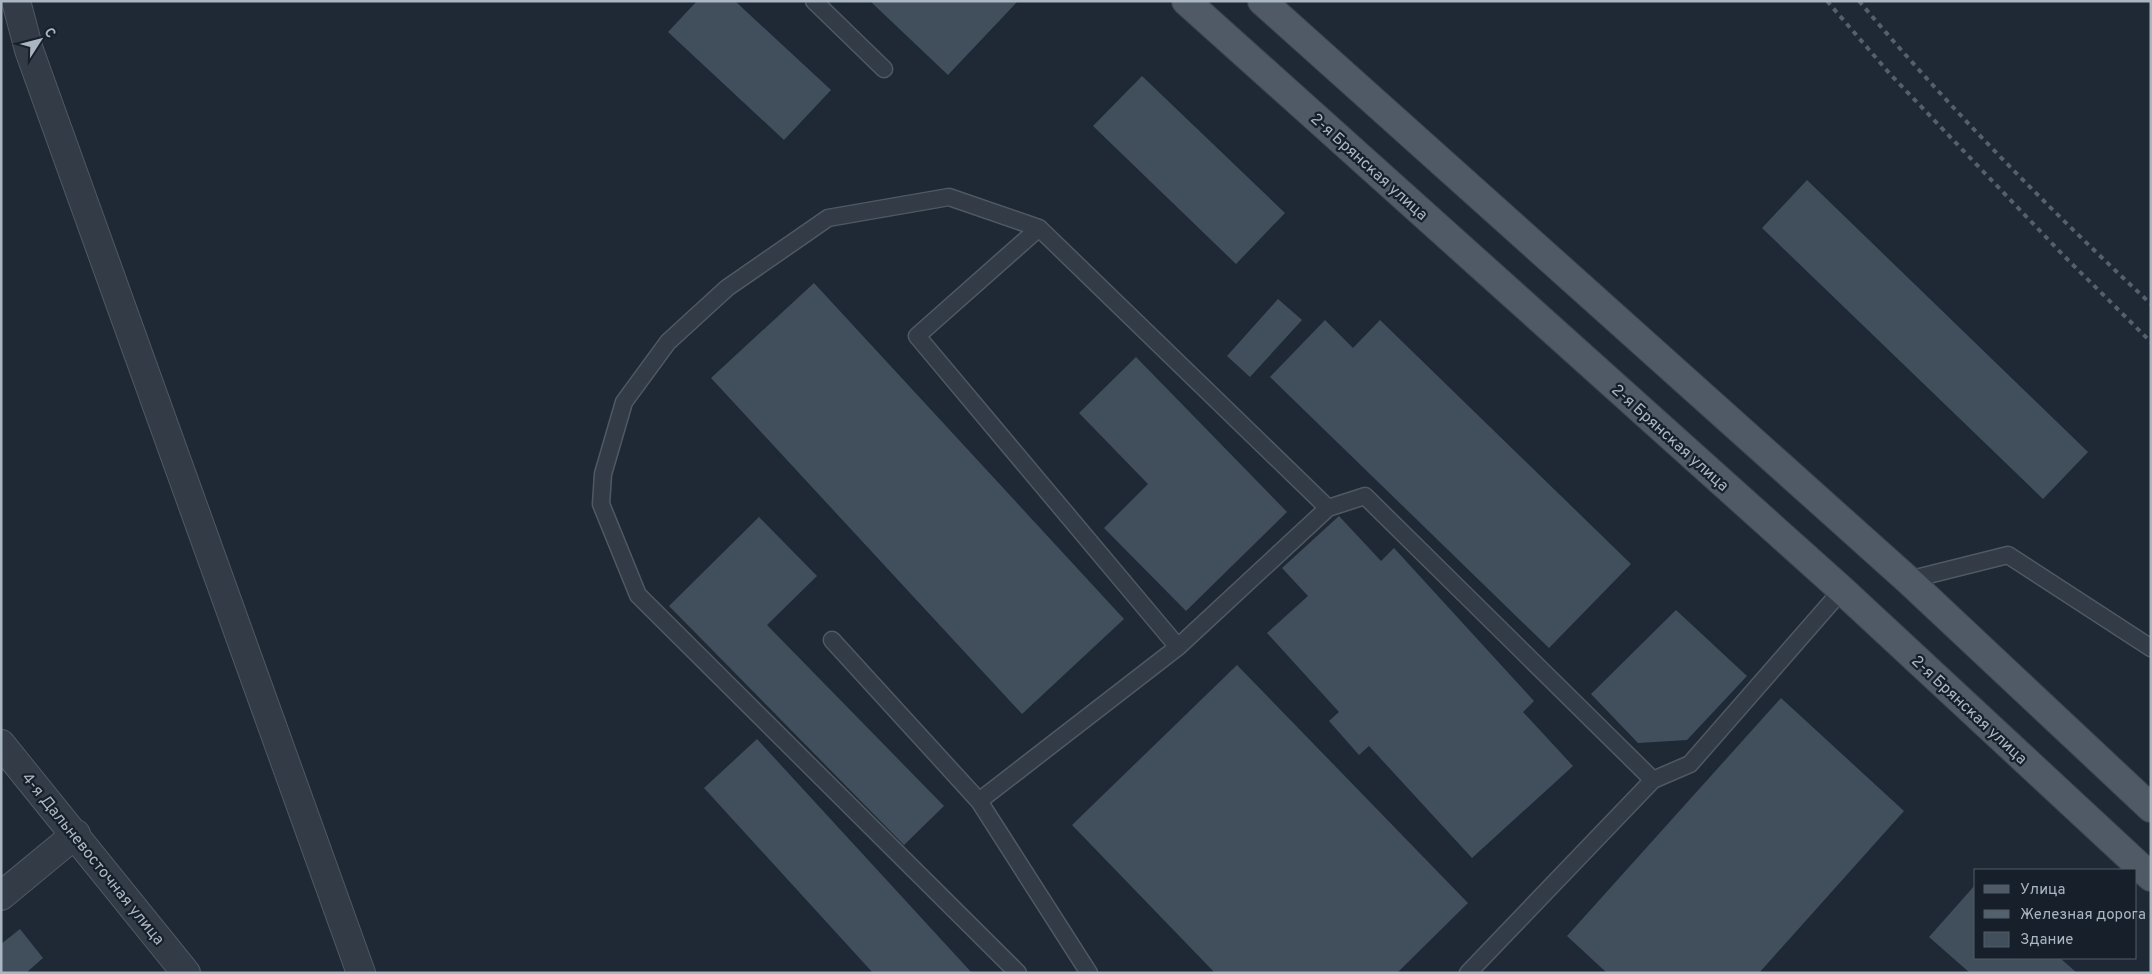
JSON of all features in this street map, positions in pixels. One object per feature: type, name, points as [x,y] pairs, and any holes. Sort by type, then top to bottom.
[{"type":"main road","name":"2-я Брянская улица","points":[[1186,1],[1842,590],[2151,876]]},
{"type":"main road","points":[[1262,1],[1908,580],[2151,808]]},
{"type":"street","points":[[16,1],[36,69],[361,973]]},
{"type":"street","name":"4-я Дальневосточная улица","points":[[1,744],[76,834],[186,973]]},
{"type":"street","points":[[1,896],[76,834]]},
{"type":"lane","points":[[814,1],[884,69]]},
{"type":"lane","points":[[1018,973],[638,595],[601,504],[603,474],[624,402],[668,342],[727,288],[828,218],[949,197],[1039,228],[1328,508]]},
{"type":"lane","points":[[1039,228],[917,336],[1178,647]]},
{"type":"lane","points":[[979,801],[1178,647],[1328,508],[1365,496],[1653,780]]},
{"type":"lane","points":[[1908,580],[2008,554],[2151,648]]},
{"type":"lane","points":[[1468,973],[1653,780],[1690,764],[1842,590]]},
{"type":"lane","points":[[832,640],[979,801],[1088,973]]},
{"type":"building","points":[[697,1],[735,1],[831,90],[784,140],[668,32]]},
{"type":"building","points":[[870,1],[1018,1],[948,75]]},
{"type":"building","points":[[1142,76],[1285,213],[1236,264],[1093,126]]},
{"type":"building","points":[[1807,180],[2088,452],[2043,499],[1762,228]]},
{"type":"building","points":[[814,283],[1124,619],[1022,714],[711,378]]},
{"type":"building","points":[[1278,299],[1302,320],[1250,377],[1227,356]]},
{"type":"building","points":[[1325,320],[1353,348],[1380,320],[1631,564],[1549,648],[1270,377]]},
{"type":"building","points":[[1136,357],[1287,512],[1186,611],[1104,528],[1148,484],[1079,413]]},
{"type":"building","points":[[1339,516],[1381,561],[1394,548],[1534,701],[1523,712],[1573,766],[1472,858],[1369,746],[1359,755],[1329,721],[1339,712],[1267,633],[1308,596],[1282,568]]},
{"type":"building","points":[[759,517],[817,576],[767,625],[944,806],[904,845],[669,606]]},
{"type":"building","points":[[1676,610],[1747,676],[1687,740],[1638,743],[1591,694]]},
{"type":"building","points":[[1237,665],[1468,903],[1397,973],[1215,973],[1072,825]]},
{"type":"building","points":[[1781,698],[1904,811],[1759,973],[1607,973],[1567,936]]},
{"type":"building","points":[[757,739],[972,973],[873,973],[704,788]]},
{"type":"building","points":[[1974,886],[1974,959],[2061,959],[2077,973],[1970,973],[1929,937]]},
{"type":"building","points":[[20,929],[43,958],[26,973],[1,973],[1,944]]},
{"type":"railway","points":[[1827,1],[1890,74],[2065,257],[2151,342]]},
{"type":"railway","points":[[1859,1],[1928,80],[2000,157],[2151,304]]}]
